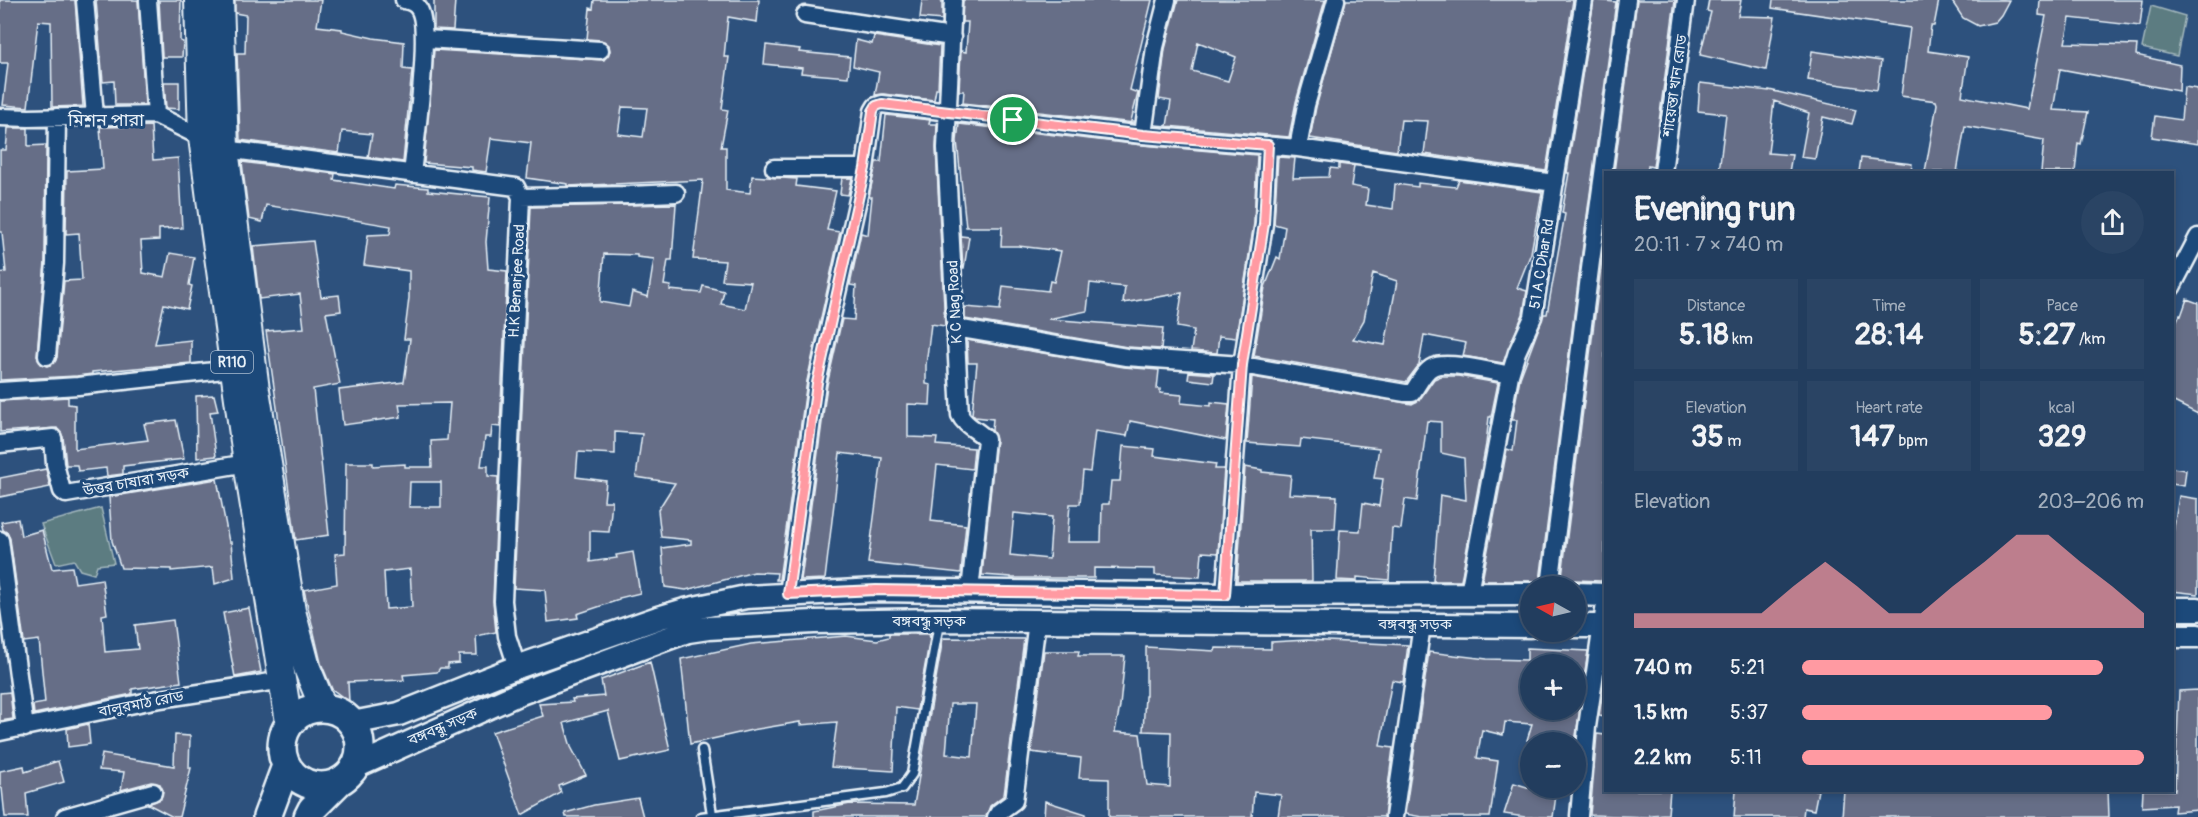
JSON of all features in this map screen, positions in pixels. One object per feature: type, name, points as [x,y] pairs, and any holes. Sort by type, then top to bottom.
[{"type":"highway","points":[[312,814],[346,775],[360,749],[357,731],[339,711],[323,707],[310,708],[289,722],[281,744],[282,756],[294,776],[315,786],[326,786],[346,775]]},
{"type":"highway","points":[[267,817],[286,766]]},
{"type":"main road","name":"R110","points":[[198,0],[202,138],[247,463],[289,722]]},
{"type":"main road","name":"R110","points":[[220,0],[225,149],[256,390],[292,611],[307,668],[323,707]]},
{"type":"main road","name":"বঙ্গবন্ধু সড়ক","points":[[352,723],[399,714],[517,668],[686,610],[746,597],[876,590],[1225,595],[1520,594]]},
{"type":"main road","points":[[1586,594],[1604,595]]},
{"type":"main road","points":[[2174,609],[2198,609]]},
{"type":"main road","points":[[1586,623],[1604,619]]},
{"type":"main road","name":"বঙ্গবন্ধু সড়ক","points":[[346,775],[518,694],[688,631],[708,627],[939,620],[1520,626]]},
{"type":"main road","points":[[2174,636],[2198,636]]},
{"type":"street","points":[[85,0],[95,116]]},
{"type":"street","points":[[148,0],[156,115]]},
{"type":"street","name":"K C Nag Road","points":[[953,0],[946,148],[960,415],[962,420],[986,439],[970,591]]},
{"type":"street","points":[[1143,135],[1155,47],[1167,0]]},
{"type":"street","points":[[1298,148],[1306,105],[1336,0]]},
{"type":"street","name":"51 A C Dhar Rd","points":[[1469,593],[1510,375],[1517,352],[1533,317],[1584,0]]},
{"type":"street","points":[[1551,576],[1627,0]]},
{"type":"street","name":"শায়েস্তা খান রোড","points":[[1663,171],[1686,0]]},
{"type":"street","points":[[412,4],[423,16],[426,39],[412,174]]},
{"type":"street","points":[[805,15],[952,37]]},
{"type":"street","points":[[426,39],[600,50]]},
{"type":"street","points":[[788,594],[817,383],[865,168],[873,111],[876,106],[882,104],[1143,135],[1298,148],[1556,183]]},
{"type":"street","points":[[0,117],[156,115],[225,149],[507,185],[516,187],[521,196],[676,193]]},
{"type":"street","points":[[47,356],[56,263],[57,117]]},
{"type":"street","points":[[1225,595],[1242,365],[1264,224],[1268,145]]},
{"type":"street","points":[[774,168],[865,168]]},
{"type":"street","name":"H.K Benarjee Road","points":[[517,668],[507,636],[503,601],[521,196]]},
{"type":"street","points":[[2174,283],[2198,237]]},
{"type":"street","points":[[956,328],[1126,357],[1242,365],[1405,393],[1412,393],[1435,365],[1454,365],[1510,375]]},
{"type":"street","points":[[0,391],[78,386],[233,369]]},
{"type":"street","name":"উত্তর চাষারা সড়ক","points":[[0,444],[53,438],[55,464],[62,491],[66,494],[247,463]]},
{"type":"street","points":[[0,540],[25,728]]},
{"type":"street","points":[[1579,816],[1587,727],[1604,619]]},
{"type":"street","points":[[996,817],[1014,801],[1036,621]]},
{"type":"street","points":[[1394,817],[1422,625]]},
{"type":"street","name":"বালুরমাঠ রোড","points":[[0,732],[154,700],[284,680]]},
{"type":"street","points":[[65,817],[153,792]]},
{"type":"lane","points":[[700,817],[886,793],[902,788],[912,774],[939,620]]},
{"type":"lane","points":[[702,750],[712,814]]},
{"type":"green space","points":[[2151,6],[2185,16],[2177,56],[2142,48]]},
{"type":"green space","points":[[101,508],[114,563],[97,565],[94,574],[80,570],[74,560],[56,564],[41,524]]},
{"type":"building","points":[[0,0],[75,0],[83,106],[52,107],[51,22],[38,21],[28,107],[3,105],[8,63],[0,63]]},
{"type":"building","points":[[96,0],[138,0],[145,105],[115,105],[114,81],[103,82]]},
{"type":"building","points":[[159,0],[181,0],[182,57],[162,57]]},
{"type":"building","points":[[235,0],[321,0],[317,26],[404,42],[403,69],[412,70],[403,162],[368,157],[372,134],[342,131],[339,153],[240,140],[237,53],[245,53],[246,15],[235,13]]},
{"type":"building","points":[[434,0],[455,0],[453,30],[434,29]]},
{"type":"building","points":[[594,0],[759,0],[757,22],[728,17],[724,57],[729,57],[722,109],[728,110],[721,147],[726,147],[726,190],[750,193],[752,176],[797,179],[796,186],[836,191],[827,230],[840,232],[807,381],[779,580],[776,580],[777,573],[754,572],[686,590],[665,587],[662,548],[691,544],[691,540],[661,537],[658,510],[675,483],[636,477],[642,434],[615,432],[615,454],[578,452],[576,477],[606,481],[604,501],[612,501],[609,532],[590,531],[590,562],[617,558],[616,555],[633,552],[640,593],[619,598],[619,600],[577,614],[578,618],[548,622],[545,590],[514,588],[531,207],[676,204],[672,260],[668,260],[664,285],[671,286],[670,290],[701,293],[703,286],[724,291],[721,304],[745,309],[751,282],[722,280],[725,261],[693,259],[703,180],[568,186],[568,184],[527,178],[531,143],[491,138],[486,172],[472,170],[472,167],[424,163],[434,50],[604,60],[610,51],[609,45],[601,40],[587,39],[590,8],[593,9]],"holes":[[[622,107],[647,108],[643,137],[618,134]],[[604,254],[637,255],[637,257],[654,259],[648,297],[632,292],[629,307],[600,302]]]},
{"type":"building","points":[[922,0],[942,0],[942,20],[920,18]]},
{"type":"building","points":[[963,0],[1152,0],[1130,90],[1138,93],[1131,121],[1134,123],[963,103],[964,91],[959,91],[961,51],[966,52],[968,22],[962,22]]},
{"type":"building","points":[[1178,0],[1325,0],[1296,102],[1289,137],[1155,125],[1167,126],[1171,101],[1159,99],[1165,49]],"holes":[[[1198,42],[1236,57],[1228,81],[1192,71]]]},
{"type":"building","points":[[1346,0],[1573,0],[1546,171],[1424,154],[1428,121],[1401,120],[1397,151],[1310,138],[1316,107]]},
{"type":"building","points":[[1594,0],[1616,2],[1541,576],[1520,576],[1520,581],[1482,581],[1507,449],[1513,451],[1517,420],[1512,420],[1520,378],[1544,314],[1547,314],[1565,214],[1562,213],[1569,173],[1567,173]]},
{"type":"building","points":[[1637,0],[1675,0],[1653,167],[1648,166],[1647,171],[1614,171]]},
{"type":"building","points":[[1709,0],[1741,0],[1738,16],[1775,17],[1766,70],[1700,55],[1711,12],[1707,11]]},
{"type":"building","points":[[1773,0],[1939,0],[1934,26],[1931,26],[1928,51],[1968,57],[1962,96],[2027,109],[2046,16],[2039,15],[2040,0],[2143,0],[2140,26],[2070,18],[2065,43],[2137,45],[2136,55],[2180,65],[2179,91],[2060,69],[2053,110],[2088,112],[2081,144],[2078,143],[2075,171],[2041,171],[2044,140],[1965,126],[1957,171],[1925,171],[1937,104],[1936,101],[1901,96],[1910,28],[1772,8]]},
{"type":"building","points":[[1951,0],[2009,0],[1995,22],[1978,26],[1963,18]]},
{"type":"building","points":[[874,36],[940,46],[938,89],[936,89],[934,100],[875,95],[879,72],[853,66],[856,40],[872,44]]},
{"type":"building","points":[[766,45],[800,49],[799,52],[850,57],[848,77],[801,73],[802,68],[764,64]]},
{"type":"building","points":[[1812,51],[1881,61],[1877,90],[1808,80]]},
{"type":"building","points":[[164,82],[179,82],[179,109],[166,108]]},
{"type":"building","points":[[1700,83],[1769,90],[1856,110],[1852,124],[1823,117],[1815,159],[1801,157],[1809,113],[1774,101],[1768,153],[1792,155],[1789,171],[1719,171],[1726,114],[1698,111]]},
{"type":"building","points":[[2184,87],[2198,89],[2198,144],[2152,137],[2155,116],[2181,120]]},
{"type":"building","points":[[886,115],[930,120],[929,124],[937,124],[936,148],[945,326],[931,324],[926,365],[926,384],[931,385],[930,405],[908,404],[908,437],[937,438],[936,445],[974,448],[972,469],[937,465],[931,521],[966,525],[961,573],[868,563],[882,458],[840,453],[825,579],[801,580],[827,385],[842,319],[854,320],[856,286],[850,285],[861,233],[868,235],[872,197],[869,197],[876,162],[881,162]]},
{"type":"building","points":[[959,124],[1142,145],[1257,155],[1254,223],[1236,338],[1219,336],[1217,353],[1191,351],[1194,330],[1177,327],[1182,293],[1123,303],[1125,287],[1090,283],[1087,311],[1048,319],[1163,328],[1161,349],[1127,347],[965,319],[965,307],[1000,310],[1003,286],[1048,291],[1050,281],[1054,282],[1061,251],[1001,246],[1002,227],[966,227],[957,141]]},
{"type":"building","points":[[151,126],[153,160],[178,158],[182,228],[159,229],[159,240],[141,241],[143,273],[165,277],[170,253],[194,257],[189,285],[192,286],[187,309],[164,304],[155,344],[191,340],[191,363],[92,372],[92,374],[77,376],[0,380],[0,273],[6,272],[2,232],[0,232],[0,150],[6,150],[8,128],[28,128],[28,146],[46,145],[45,262],[37,355],[41,364],[47,366],[55,362],[57,357],[64,281],[82,280],[79,233],[66,234],[67,171],[103,169],[100,127]]},
{"type":"building","points":[[1278,157],[1295,158],[1293,178],[1329,177],[1330,168],[1339,169],[1339,164],[1354,166],[1351,186],[1368,189],[1366,205],[1393,209],[1395,184],[1418,187],[1418,183],[1456,187],[1459,180],[1542,192],[1531,253],[1517,288],[1527,291],[1523,314],[1503,363],[1463,356],[1466,343],[1424,335],[1419,365],[1406,382],[1254,356],[1265,287],[1277,257],[1280,259],[1285,227],[1274,224]],"holes":[[[1373,273],[1397,281],[1385,345],[1353,339],[1364,320]]]},
{"type":"building","points":[[1861,158],[1912,164],[1911,171],[1859,171]]},
{"type":"building","points":[[242,162],[335,174],[334,180],[394,189],[395,185],[428,188],[428,191],[490,197],[486,242],[488,269],[507,271],[500,427],[492,426],[491,437],[485,437],[481,466],[488,466],[488,476],[498,477],[493,601],[496,632],[476,636],[477,655],[459,655],[459,663],[448,664],[448,668],[440,668],[437,672],[403,675],[404,680],[348,682],[349,702],[332,689],[321,663],[304,590],[337,584],[335,554],[345,553],[346,463],[432,467],[431,441],[447,440],[450,403],[399,404],[401,417],[343,425],[339,390],[404,382],[410,339],[404,339],[409,298],[409,271],[364,265],[368,235],[390,234],[391,226],[266,205],[262,222],[249,219]],"holes":[[[410,482],[441,482],[441,507],[409,507]],[[410,569],[412,607],[386,609],[384,572]]]},
{"type":"building","points":[[842,178],[852,178],[848,195],[840,194]]},
{"type":"building","points":[[961,236],[969,237],[964,268],[963,268]]},
{"type":"building","points":[[313,241],[321,297],[339,295],[341,311],[326,313],[340,384],[313,389],[329,535],[296,540],[266,331],[304,328],[300,294],[259,299],[253,246]]},
{"type":"building","points":[[1604,244],[1604,568],[1602,581],[1586,580],[1586,576],[1562,576]]},
{"type":"building","points":[[2187,299],[2198,303],[2198,414],[2174,402],[2174,328]]},
{"type":"building","points":[[967,340],[1124,367],[1159,370],[1157,389],[1160,389],[1160,393],[1182,395],[1181,403],[1211,406],[1211,402],[1229,404],[1226,440],[1130,421],[1127,436],[1095,431],[1090,472],[1083,471],[1080,504],[1070,504],[1067,542],[1101,542],[1102,504],[1109,504],[1111,481],[1120,481],[1123,446],[1155,449],[1154,456],[1216,464],[1215,469],[1224,469],[1218,553],[1202,552],[1200,577],[1155,575],[1155,569],[1094,568],[1094,578],[1011,578],[982,575],[996,440],[992,430],[993,419],[975,417],[972,414],[977,363],[968,363]],"holes":[[[1014,513],[1052,517],[1049,559],[1010,555]]]},
{"type":"building","points":[[1189,372],[1214,374],[1213,382],[1188,379]]},
{"type":"building","points":[[1441,376],[1458,376],[1498,383],[1491,417],[1489,417],[1461,581],[1433,581],[1440,495],[1466,500],[1464,458],[1441,453],[1441,422],[1427,421],[1417,501],[1405,499],[1401,529],[1392,528],[1389,580],[1357,577],[1357,581],[1337,580],[1340,530],[1360,531],[1363,503],[1379,506],[1383,479],[1374,478],[1379,448],[1301,439],[1300,447],[1247,443],[1252,377],[1412,404],[1420,399],[1434,379]]},
{"type":"building","points":[[214,395],[218,411],[210,412],[216,456],[197,458],[196,396]]},
{"type":"building","points":[[68,397],[68,404],[75,405],[75,449],[148,440],[144,424],[176,420],[184,459],[123,466],[123,474],[107,476],[106,468],[78,471],[77,465],[66,465],[63,437],[57,428],[0,432],[0,401]]},
{"type":"building","points":[[1245,467],[1262,470],[1262,472],[1291,475],[1289,494],[1337,496],[1335,529],[1311,529],[1312,581],[1237,581]]},
{"type":"building","points":[[2174,468],[2186,470],[2184,486],[2174,484]]},
{"type":"building","points":[[46,469],[50,487],[0,497],[0,478]]},
{"type":"building","points":[[217,479],[229,542],[231,542],[234,578],[215,584],[213,567],[171,571],[171,569],[121,568],[112,541],[109,497]]},
{"type":"building","points":[[2179,496],[2198,499],[2198,594],[2174,591],[2174,527]]},
{"type":"building","points":[[18,519],[21,536],[42,530],[52,569],[72,567],[75,583],[102,579],[107,614],[102,615],[105,652],[138,649],[135,625],[173,620],[181,682],[132,689],[132,694],[34,714],[33,705],[45,703],[39,640],[24,642],[10,539],[8,533],[3,530],[1,522]]},
{"type":"building","points":[[249,608],[261,672],[235,677],[223,613]]},
{"type":"building","points":[[889,634],[929,634],[930,638],[917,710],[896,707],[893,771],[831,767],[837,722],[800,725],[800,722],[690,744],[681,659],[751,644],[846,636],[877,640],[889,637]]},
{"type":"building","points":[[943,638],[1024,639],[1004,795],[990,806],[986,817],[814,817],[814,811],[850,804],[914,805]],"holes":[[[950,704],[976,704],[972,757],[946,754]]]},
{"type":"building","points":[[1307,640],[1408,645],[1403,682],[1392,680],[1380,746],[1393,748],[1384,817],[1278,817],[1281,795],[1254,792],[1252,817],[1109,817],[1109,779],[1079,778],[1081,758],[1031,752],[1044,651],[1079,651],[1078,656],[1125,656],[1115,732],[1140,734],[1147,785],[1170,787],[1171,732],[1143,731],[1146,647],[1215,651],[1216,648],[1271,649],[1271,642]]},
{"type":"building","points":[[1527,648],[1588,651],[1586,665],[1586,654],[1527,654]]},
{"type":"building","points":[[1429,652],[1487,659],[1520,660],[1520,720],[1578,720],[1577,732],[1530,732],[1532,724],[1505,722],[1503,735],[1482,730],[1477,758],[1498,761],[1490,817],[1422,817],[1405,814]]},
{"type":"building","points":[[650,662],[670,750],[620,761],[608,711],[564,723],[571,747],[586,775],[559,786],[561,793],[522,815],[492,732],[543,716],[539,704],[573,702],[572,699],[604,696],[601,680]]},
{"type":"building","points":[[1604,684],[1604,717],[1599,716]]},
{"type":"building","points":[[2198,690],[2198,810],[2174,812],[2175,805],[2142,807],[2143,792],[2174,792],[2175,790],[2179,691]]},
{"type":"building","points":[[10,692],[13,719],[0,721],[0,693]]},
{"type":"building","points":[[88,724],[90,744],[68,747],[67,729]]},
{"type":"building","points":[[1597,734],[1604,735],[1604,792],[1670,792],[1668,814],[1649,815],[1649,817],[1590,815]]},
{"type":"building","points":[[175,735],[190,736],[189,768],[191,768],[179,817],[173,817],[148,804],[161,799],[163,790],[160,784],[151,782],[121,790],[124,772],[99,770],[102,754],[174,766]]},
{"type":"building","points":[[58,761],[64,782],[26,793],[28,817],[5,817],[2,788],[0,788],[0,771],[24,766],[25,772]]},
{"type":"building","points":[[1514,783],[1520,785],[1520,798],[1556,798],[1553,817],[1504,814]]},
{"type":"building","points":[[1736,792],[1818,792],[1814,810],[1804,808],[1803,817],[1734,817]]},
{"type":"building","points":[[1844,792],[2108,792],[2109,817],[1842,817]]},
{"type":"building","points":[[638,798],[643,817],[566,817],[565,813],[594,805]]},
{"type":"building","points":[[1045,801],[1086,814],[1086,817],[1044,817]]},
{"type":"district","name":"মিশন পারা","points":[[106,120]]},
{"type":"route","points":[[882,104],[1013,120],[1143,135],[1268,145],[1264,224],[1242,365],[1225,595],[876,590],[788,594],[817,383],[865,168],[873,111],[876,106],[882,104]]}]
